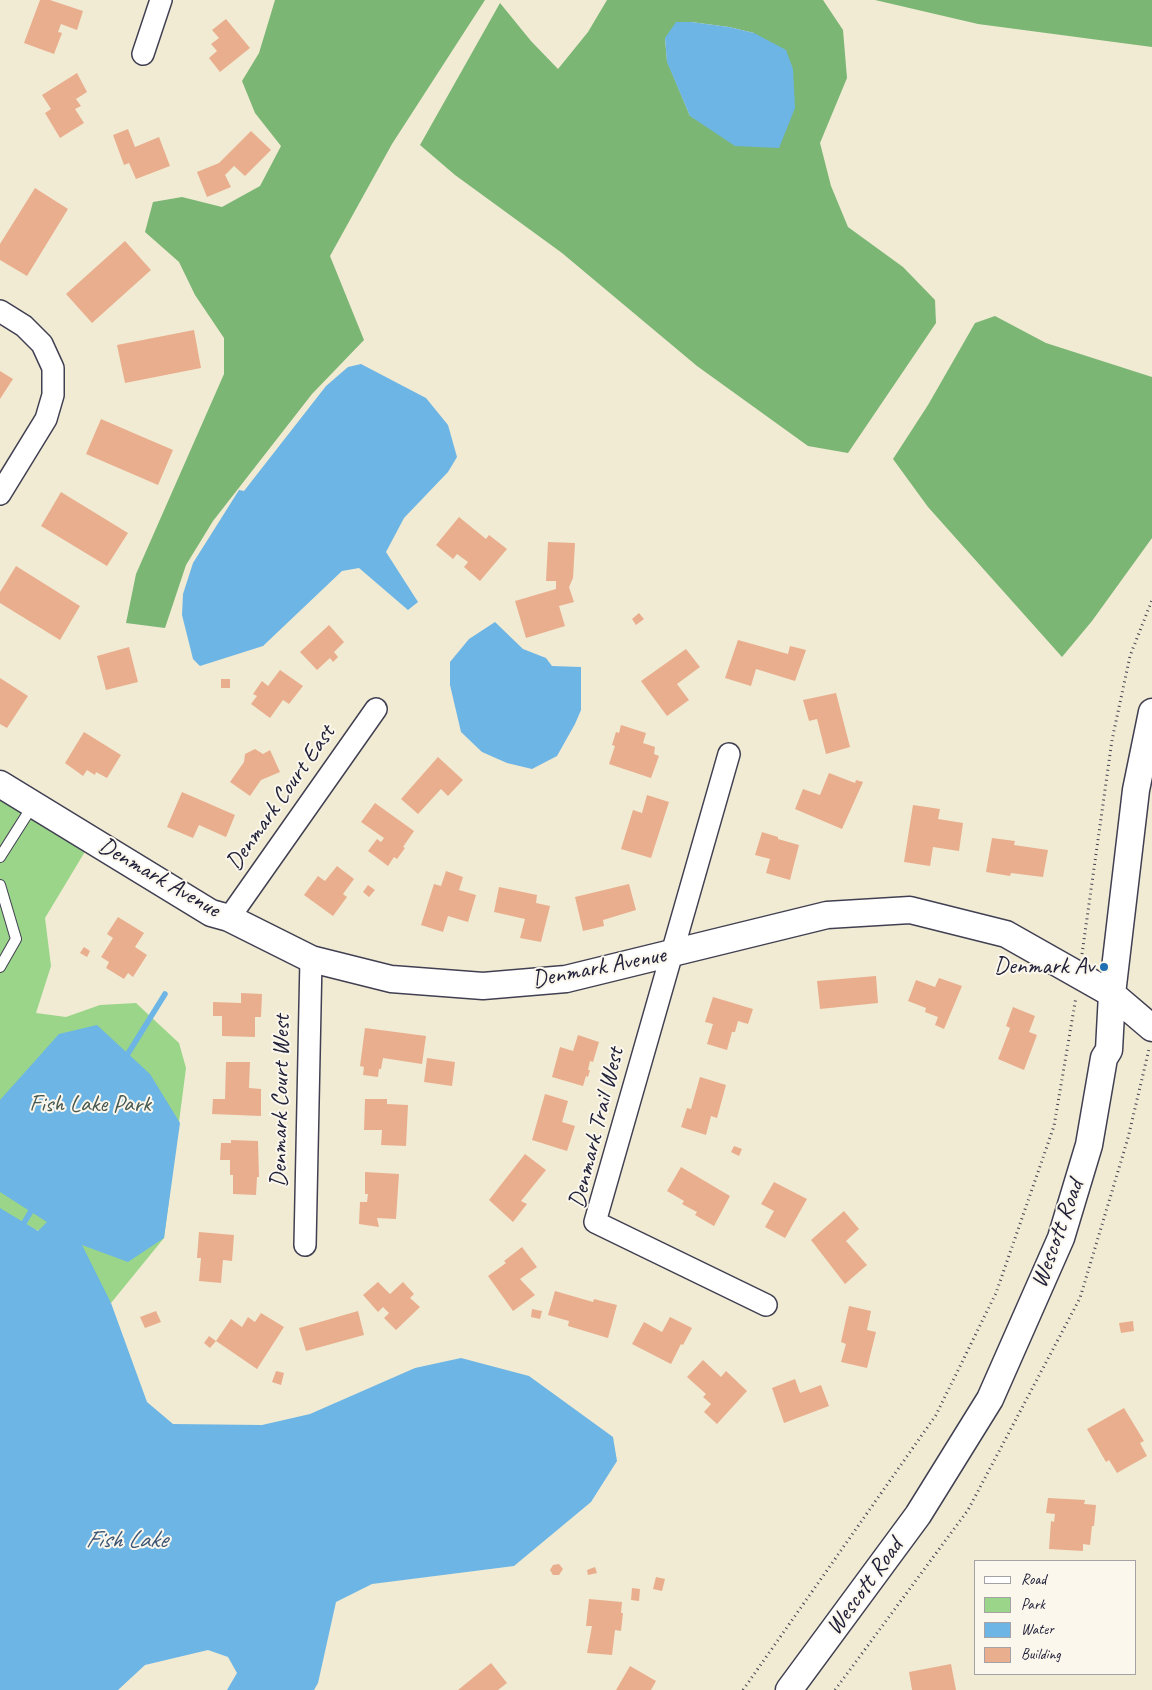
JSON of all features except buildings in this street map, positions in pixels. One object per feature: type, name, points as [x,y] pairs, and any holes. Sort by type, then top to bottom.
[{"type":"street","points":[[144,54],[161,0]]},
{"type":"street","points":[[0,312],[24,326],[42,344],[53,368],[54,395],[46,419],[0,494]]},
{"type":"street","name":"Denmark Court East","points":[[229,918],[376,709]]},
{"type":"street","name":"Wescott Road","points":[[789,1690],[918,1515],[990,1399],[1064,1229],[1089,1145],[1104,1058],[1109,1050],[1112,994],[1136,790],[1152,712]]},
{"type":"street","points":[[672,954],[729,754]]},
{"type":"street","name":"Denmark Avenue","points":[[0,784],[211,913],[229,918],[311,959],[391,979],[483,986],[566,979],[828,914],[910,910],[1006,934],[1112,994],[1152,1028]]},
{"type":"street","name":"Denmark Trail West","points":[[672,954],[595,1222],[766,1305]]},
{"type":"street","name":"Denmark Court West","points":[[304,1245],[311,959]]},
{"type":"lane","points":[[0,857],[33,804]]},
{"type":"lane","points":[[0,885],[16,939],[0,967]]},
{"type":"path","points":[[743,1690],[936,1415],[996,1293],[1054,1126],[1079,975],[1112,740],[1130,656],[1152,600]]},
{"type":"green space","points":[[275,0],[485,0],[392,144],[330,256],[364,340],[312,394],[213,521],[186,565],[165,628],[126,623],[136,574],[224,374],[224,338],[195,295],[179,262],[145,232],[153,202],[182,197],[222,207],[260,186],[281,146],[255,113],[242,81],[259,53]]},
{"type":"green space","points":[[607,0],[823,0],[843,30],[847,78],[820,143],[831,186],[848,227],[903,267],[935,300],[936,323],[848,453],[808,446],[697,366],[562,253],[455,175],[420,145],[500,3],[531,41],[558,69],[588,32]],"holes":[[[691,22],[729,27],[754,33],[690,116],[667,61],[665,38]]]},
{"type":"green space","points":[[875,0],[1152,0],[1152,47],[978,24]]},
{"type":"green space","points":[[995,316],[1046,343],[1152,377],[1152,538],[1092,621],[1062,657],[928,507],[893,459],[928,405],[975,323]]},
{"type":"green space","name":"Fish Lake Park","points":[[0,794],[92,840],[45,918],[51,966],[36,1013],[66,1017],[100,1005],[136,1003],[179,1043],[186,1068],[164,1238],[111,1303],[39,1231],[0,1215]]},
{"type":"water","points":[[676,22],[729,27],[754,33],[786,50],[793,69],[795,108],[779,148],[735,146],[690,116],[667,62],[665,38]]},
{"type":"water","points":[[361,364],[426,398],[448,425],[457,457],[448,472],[404,518],[386,552],[418,602],[408,610],[359,568],[342,571],[263,646],[200,666],[193,659],[182,615],[183,594],[193,563],[239,490],[244,491],[326,386],[348,367]]},
{"type":"water","points":[[495,622],[523,649],[546,658],[552,666],[581,667],[581,710],[575,724],[557,756],[532,769],[507,763],[482,752],[461,732],[450,685],[450,662],[469,639]]},
{"type":"water","name":"Fish Lake","points":[[97,1025],[150,1074],[180,1123],[164,1238],[128,1262],[82,1245],[111,1303],[147,1402],[173,1424],[262,1425],[310,1414],[415,1368],[461,1358],[529,1376],[613,1437],[617,1461],[591,1502],[514,1566],[372,1584],[336,1602],[318,1683],[314,1690],[227,1690],[237,1673],[228,1657],[208,1650],[145,1665],[118,1690],[0,1690],[0,1208],[38,1231],[47,1222],[0,1192],[0,1100],[59,1034]]},
{"type":"waterway","points":[[124,1060],[165,994]]},
{"type":"waterway","points":[[21,1228],[34,1206]]},
{"type":"place","name":"Denmark Av","points":[[1104,967]]}]
